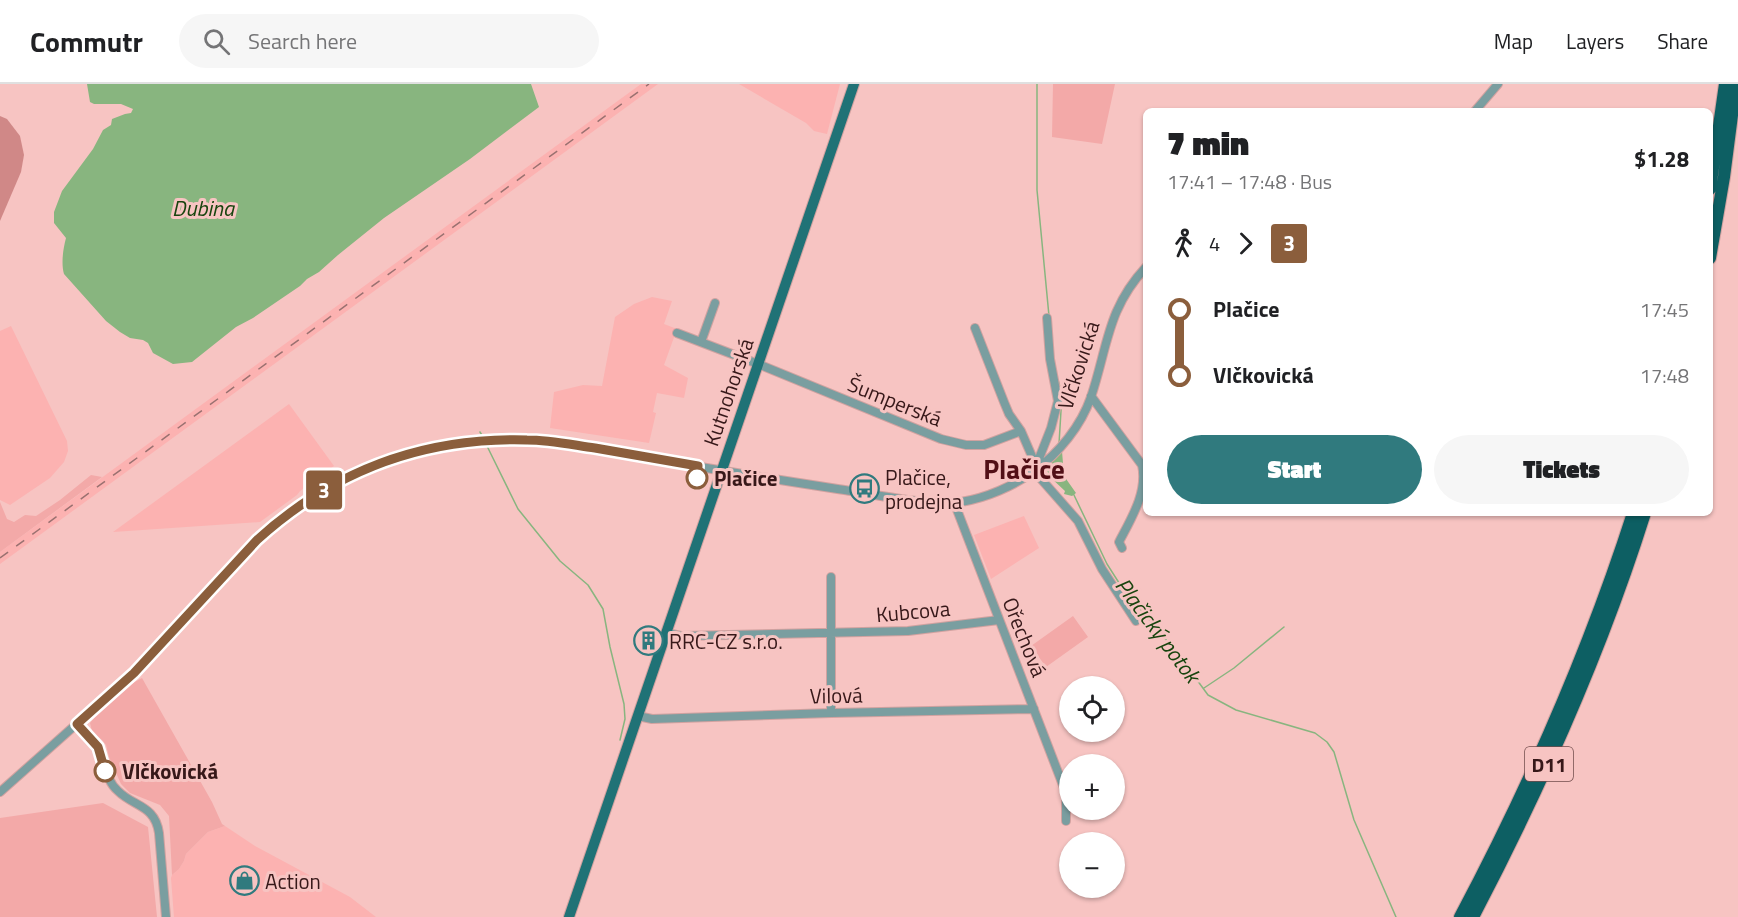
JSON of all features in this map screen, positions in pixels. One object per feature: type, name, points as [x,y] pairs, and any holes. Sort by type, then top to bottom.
[{"type":"highway","points":[[1713,168],[1725,84]]},
{"type":"highway","points":[[1713,241],[1736,84]]},
{"type":"highway","name":"D11","points":[[1460,917],[1507,827],[1568,691],[1596,621],[1632,516]]},
{"type":"highway","name":"D11","points":[[1473,917],[1517,831],[1579,695],[1609,618],[1644,516]]},
{"type":"main road","name":"Kutnohorská","points":[[569,917],[854,84]]},
{"type":"street","points":[[1478,108],[1498,84]]},
{"type":"street","name":"Vlčkovická","points":[[0,792],[134,673],[257,540],[286,515],[312,497],[348,477],[397,457],[446,446],[486,441],[528,440],[567,444],[894,498],[954,502],[974,499],[1013,484],[1036,470],[1069,438],[1083,416],[1091,396],[1108,332],[1118,306],[1143,270]]},
{"type":"street","points":[[701,342],[715,303]]},
{"type":"street","points":[[1036,470],[1058,404],[1050,359],[1047,318]]},
{"type":"street","points":[[975,328],[1009,414],[1021,431],[1036,470],[1078,521],[1102,569],[1136,621]]},
{"type":"street","name":"Šumperská","points":[[677,333],[941,440],[966,445],[984,445],[1021,431]]},
{"type":"street","points":[[1091,396],[1143,465]]},
{"type":"street","points":[[1122,548],[1119,543],[1140,498],[1143,478]]},
{"type":"street","name":"Ořechová","points":[[954,502],[1066,793],[1066,821]]},
{"type":"street","points":[[831,577],[831,713]]},
{"type":"street","name":"Kubcova","points":[[667,633],[681,636],[908,632],[999,620]]},
{"type":"street","name":"Vilová","points":[[638,716],[652,719],[1034,709]]},
{"type":"street","points":[[77,724],[98,747],[105,771],[113,787],[150,812],[156,822],[159,833],[166,917]]},
{"type":"shaded area","points":[[641,84],[658,84],[0,564],[0,552]]},
{"type":"shaded area","points":[[739,84],[840,84],[827,134],[814,131],[806,123]]},
{"type":"shaded area","points":[[1053,84],[1115,84],[1102,144],[1052,137]]},
{"type":"shaded area","points":[[0,116],[7,119],[20,136],[24,155],[21,172],[0,221]]},
{"type":"shaded area","points":[[652,297],[672,301],[664,324],[677,329],[664,365],[688,378],[684,398],[657,393],[653,412],[656,413],[649,443],[550,428],[554,392],[583,385],[602,386],[615,317],[634,304]]},
{"type":"shaded area","points":[[11,326],[67,441],[68,451],[64,462],[50,478],[10,505],[0,500],[0,331]]},
{"type":"shaded area","points":[[289,404],[334,466],[260,522],[113,532]]},
{"type":"shaded area","points":[[91,475],[102,477],[0,552],[0,502],[7,519],[14,522],[25,515],[36,516]]},
{"type":"shaded area","points":[[1024,516],[1039,548],[991,579],[974,535]]},
{"type":"shaded area","points":[[1073,616],[1088,637],[1046,667],[1031,646]]},
{"type":"shaded area","points":[[142,678],[225,826],[208,832],[186,854],[179,869],[172,875],[169,816],[160,805],[130,793],[121,784],[106,745],[92,731],[90,723],[114,698]]},
{"type":"shaded area","points":[[103,803],[148,827],[157,917],[0,917],[0,818]]},
{"type":"shaded area","points":[[225,826],[255,846],[350,897],[376,917],[174,917],[172,875],[179,869],[186,854],[208,832]]},
{"type":"water","name":"Dubina","points":[[87,84],[531,84],[539,107],[470,159],[384,218],[300,286],[236,327],[192,362],[173,364],[153,353],[148,343],[130,338],[106,321],[64,274],[63,256],[66,238],[54,223],[54,212],[62,191],[93,149],[103,130],[111,125],[112,119],[131,113],[133,109],[121,104],[90,102]]},
{"type":"water","points":[[1062,451],[1064,476],[1076,493],[1072,496],[1064,494],[1065,491],[1050,477],[1045,466]]},
{"type":"waterway","name":"Plačický potok","points":[[1037,84],[1037,190],[1049,316]]},
{"type":"waterway","name":"Plačický potok","points":[[1058,380],[1062,394],[1059,444]]},
{"type":"waterway","points":[[480,432],[483,437]]},
{"type":"waterway","points":[[486,444],[518,509],[560,561],[588,585],[603,609],[624,704],[625,719],[620,740]]},
{"type":"waterway","name":"Plačický potok","points":[[1073,493],[1107,564],[1121,586],[1178,654],[1208,695],[1236,710],[1315,733],[1327,742],[1334,752],[1354,820],[1396,917]]},
{"type":"waterway","points":[[1204,688],[1234,668],[1284,627]]},
{"type":"railway","points":[[0,558],[649,84]]},
{"type":"bus line","name":"3","points":[[105,771],[98,747],[77,724],[134,673],[257,540],[312,497],[348,477],[397,457],[423,450],[490,440],[528,440],[588,447],[698,466],[697,478]]},
{"type":"place","name":"Plačice","points":[[697,478]]},
{"type":"place","name":"Plačice, prodejna","points":[[864,489]]},
{"type":"place","name":"RRC-CZ s.r.o.","points":[[648,641]]},
{"type":"place","name":"Vlčkovická","points":[[105,771]]},
{"type":"place","name":"Action","points":[[244,881]]},
{"type":"district","name":"Plačice","points":[[1024,468]]}]
